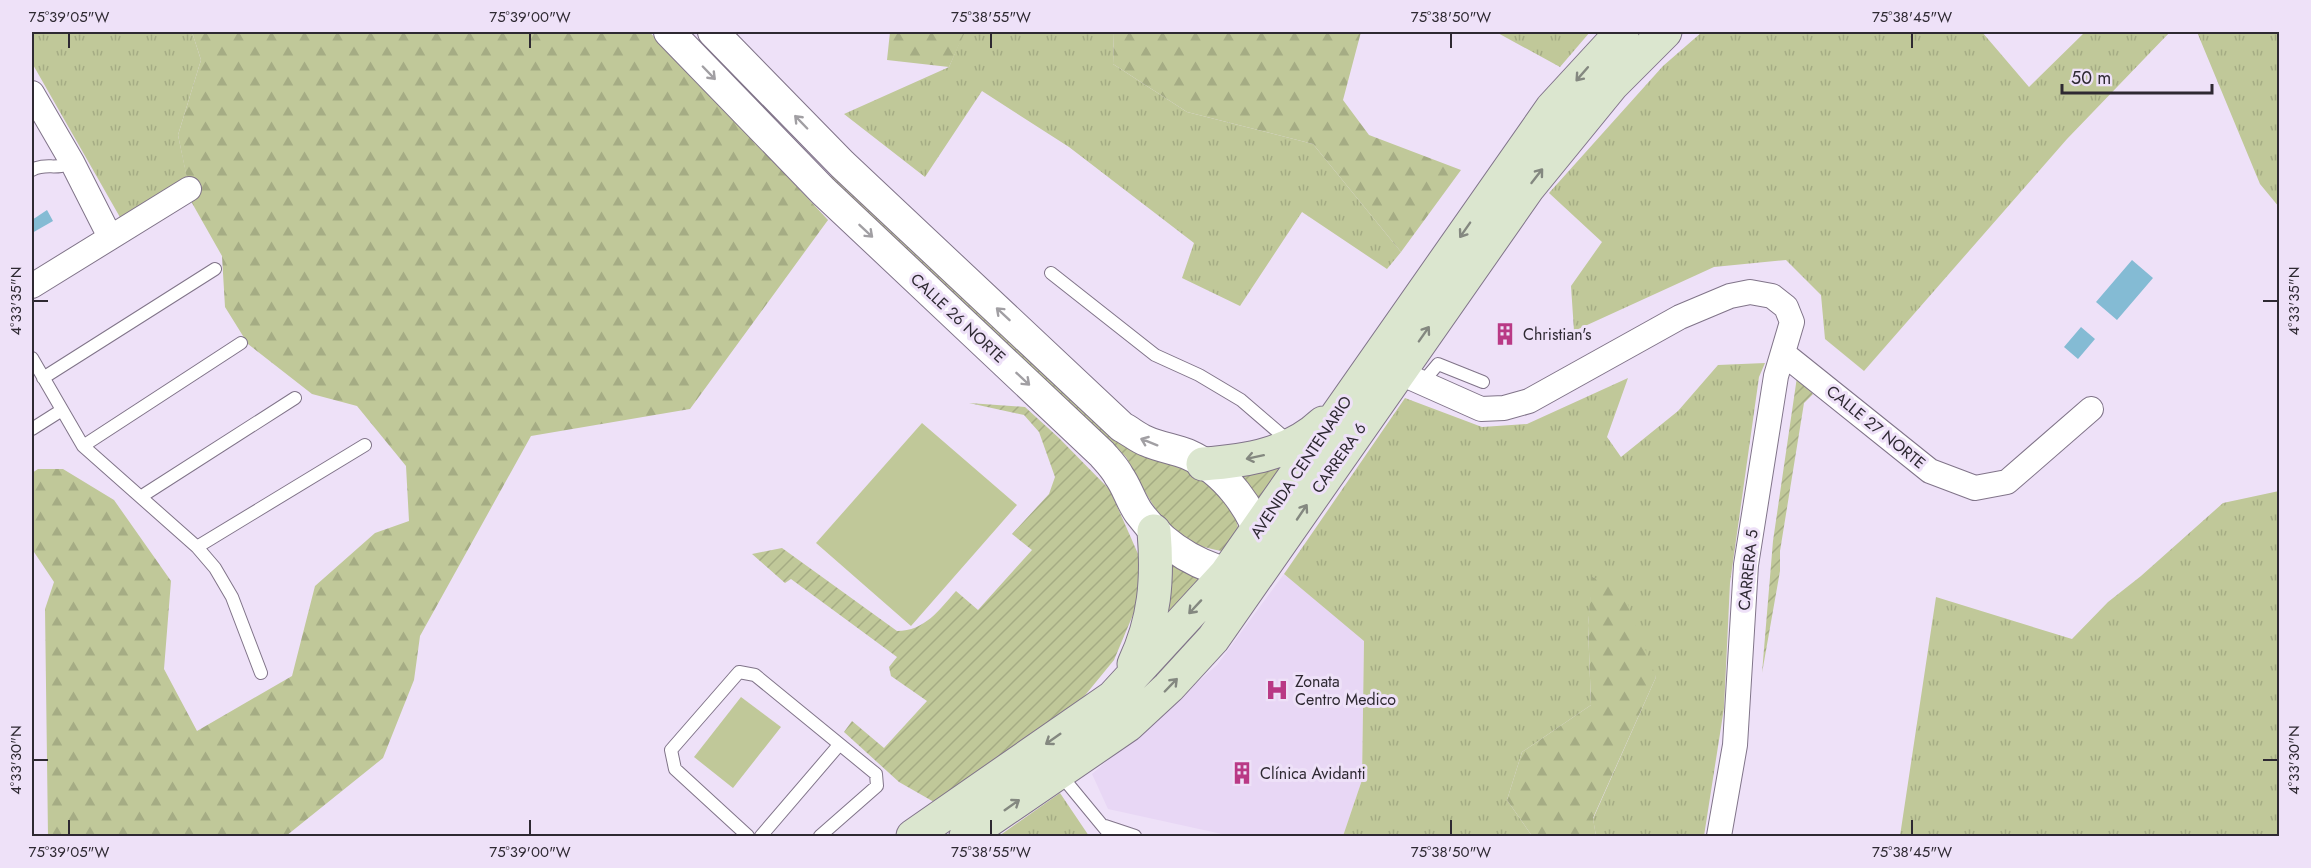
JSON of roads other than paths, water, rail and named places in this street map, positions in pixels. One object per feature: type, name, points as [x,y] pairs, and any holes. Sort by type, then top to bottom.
[{"type":"main road","name":"AVENIDA CENTENARIO","points":[[913,837],[1113,697],[1252,561],[1340,407],[1552,108],[1622,32]]},
{"type":"main road","name":"CARRERA 6","points":[[966,837],[1128,725],[1169,687],[1213,639],[1252,561],[1410,377],[1528,188],[1612,84],[1665,32]]},
{"type":"main road","points":[[1203,464],[1264,456],[1292,444],[1318,428],[1340,407]]},
{"type":"main road","points":[[1113,697],[1130,673],[1152,619],[1156,591],[1154,531]]},
{"type":"street","name":"CALLE 26 NORTE","points":[[669,32],[823,191],[1102,454],[1119,475],[1138,512],[1154,531],[1175,549],[1199,564],[1252,561],[1245,504],[1233,489],[1187,454],[1145,441],[1122,427],[842,164],[713,32]]},
{"type":"street","points":[[32,93],[72,162],[110,237]]},
{"type":"street","points":[[32,286],[189,189]]},
{"type":"street","name":"CARRERA 5","points":[[1410,377],[1480,409],[1504,408],[1529,401],[1680,317],[1730,296],[1750,292],[1772,296],[1789,315],[1784,354],[1776,376],[1746,565],[1735,746],[1719,837]]},
{"type":"street","name":"CALLE 27 NORTE","points":[[1784,354],[1930,471],[1975,488],[2007,482],[2091,409]]},
{"type":"lane","points":[[32,170],[39,166],[63,167],[72,162]]},
{"type":"lane","points":[[43,378],[215,269]]},
{"type":"lane","points":[[1051,273],[1155,355],[1199,375],[1241,400],[1292,444]]},
{"type":"lane","points":[[83,446],[241,343]]},
{"type":"lane","points":[[32,358],[83,446],[142,496],[197,547],[215,568],[232,597],[261,673]]},
{"type":"lane","points":[[1410,377],[1438,364],[1483,382]]},
{"type":"lane","points":[[142,496],[295,398]]},
{"type":"lane","points":[[32,429],[62,410]]},
{"type":"lane","points":[[197,547],[364,445]]},
{"type":"lane","points":[[748,837],[675,769],[671,750],[739,672],[755,675],[876,774],[877,786],[820,837]]},
{"type":"lane","points":[[761,837],[839,745]]},
{"type":"lane","points":[[1059,773],[1108,831],[1135,837]]},
{"type":"water","points":[[47,210],[53,221],[32,233],[32,220]]},
{"type":"water","points":[[2132,260],[2153,278],[2117,320],[2096,302]]},
{"type":"water","points":[[2081,327],[2095,339],[2078,359],[2064,347]]},
{"type":"place","name":"Christian's","points":[[1505,334]]},
{"type":"place","name":"Zonata Centro Medico","points":[[1277,690]]},
{"type":"place","name":"Clínica Avidanti","points":[[1242,773]]}]
